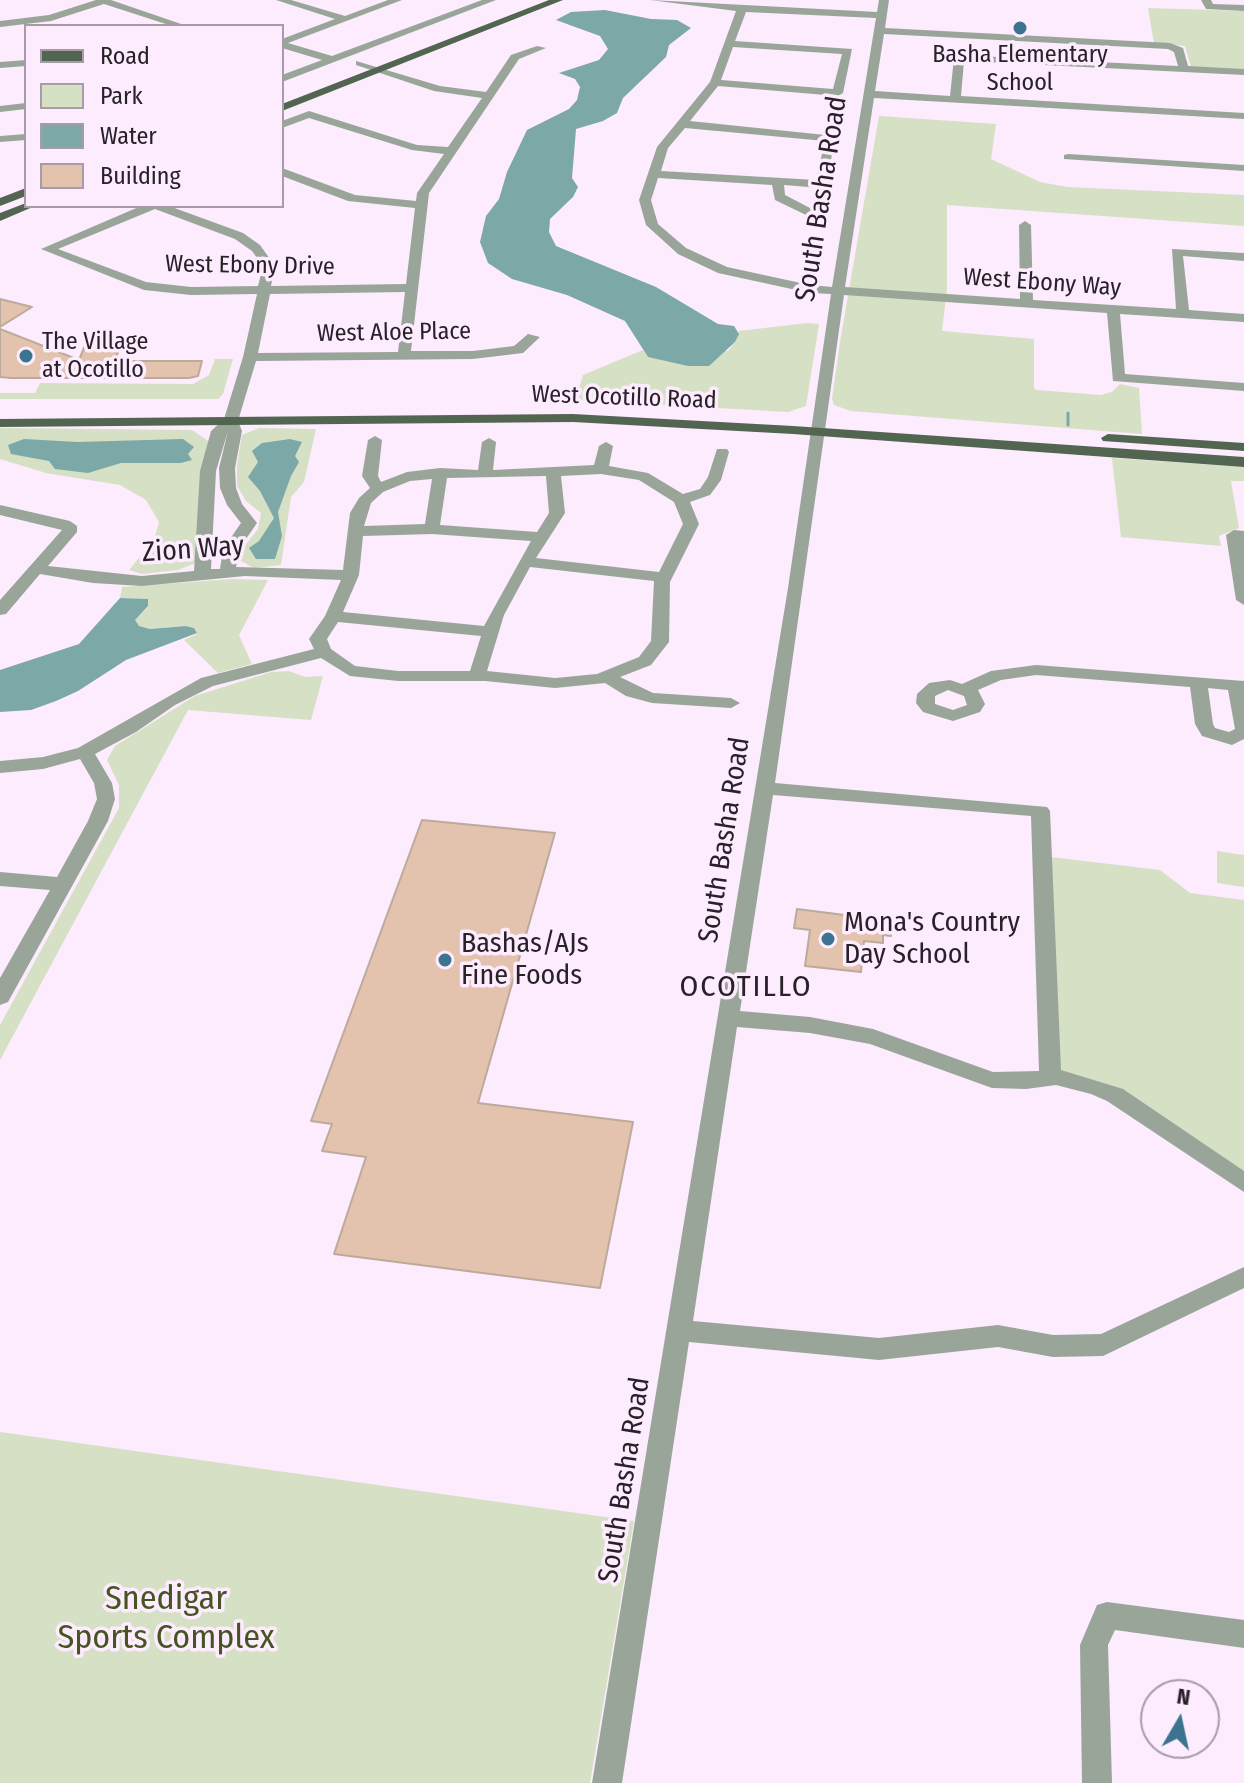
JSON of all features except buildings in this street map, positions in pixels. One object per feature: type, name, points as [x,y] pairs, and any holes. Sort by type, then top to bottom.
[{"type":"main road","points":[[456,27],[525,0]]},
{"type":"main road","points":[[284,107],[558,0]]},
{"type":"main road","points":[[415,43],[442,32]]},
{"type":"main road","points":[[347,68],[374,58]]},
{"type":"main road","points":[[0,202],[24,193]]},
{"type":"main road","points":[[0,217],[24,208]]},
{"type":"main road","name":"West Ocotillo Road","points":[[0,411],[573,418],[817,426],[1244,447]]},
{"type":"main road","name":"West Ocotillo Road","points":[[0,423],[233,415]]},
{"type":"main road","name":"West Ocotillo Road","points":[[817,426],[1244,462]]},
{"type":"street","points":[[0,24],[51,18],[103,0],[171,24]]},
{"type":"street","points":[[281,0],[345,19]]},
{"type":"street","points":[[284,43],[397,0]]},
{"type":"street","points":[[284,78],[491,0]]},
{"type":"street","points":[[655,0],[675,5],[882,15]]},
{"type":"street","points":[[816,12],[818,0]]},
{"type":"street","name":"South Basha Road","points":[[607,1783],[809,505],[837,291],[884,0]]},
{"type":"street","points":[[1208,3],[1244,8]]},
{"type":"street","points":[[681,124],[831,138],[821,184],[652,174],[663,147],[681,124],[715,83],[742,9]]},
{"type":"street","points":[[880,31],[1170,46],[1179,50],[1184,69]]},
{"type":"street","points":[[715,83],[838,93],[848,51],[731,44]]},
{"type":"street","points":[[284,45],[333,60]]},
{"type":"street","points":[[404,356],[419,205],[423,193],[515,57],[541,48]]},
{"type":"street","points":[[955,99],[959,58],[1244,72]]},
{"type":"street","points":[[0,65],[24,63]]},
{"type":"street","points":[[360,63],[438,89],[487,95]]},
{"type":"street","points":[[868,94],[1244,116]]},
{"type":"street","points":[[0,109],[24,106]]},
{"type":"street","points":[[284,124],[309,114],[416,148],[449,151]]},
{"type":"street","points":[[0,139],[24,137]]},
{"type":"street","points":[[1068,157],[1244,168]]},
{"type":"street","points":[[284,173],[352,198],[419,205]]},
{"type":"street","name":"West Ebony Way","points":[[652,174],[645,200],[652,225],[682,251],[723,270],[767,281],[837,291],[1244,318]]},
{"type":"street","points":[[778,183],[779,197],[806,211]]},
{"type":"street","name":"West Ebony Drive","points":[[150,208],[47,249],[144,286],[191,291],[411,288]]},
{"type":"street","points":[[161,208],[239,236],[256,248],[269,266],[250,357],[233,415],[235,431],[227,468],[228,488],[235,505],[249,523],[245,533],[231,549],[227,573]]},
{"type":"street","points":[[1025,225],[1027,304]]},
{"type":"street","points":[[1183,314],[1176,252],[1244,257]]},
{"type":"street","points":[[1113,309],[1118,378],[1244,387]]},
{"type":"street","name":"West Aloe Place","points":[[250,357],[473,355],[518,350],[533,337]]},
{"type":"street","points":[[202,576],[207,533],[204,516],[208,471],[218,431],[233,415]]},
{"type":"street","points":[[375,440],[370,476],[378,489]]},
{"type":"street","points":[[485,475],[489,442]]},
{"type":"street","points":[[601,469],[606,446]]},
{"type":"street","points":[[681,500],[705,492],[716,477],[722,452]]},
{"type":"street","points":[[601,469],[643,476],[668,489],[681,500],[691,524],[663,577],[660,642],[645,661],[607,677],[555,683],[477,676],[398,676],[350,671],[324,652],[318,639],[333,616],[351,575],[359,511],[378,489],[407,477],[440,473],[485,475],[601,469]]},
{"type":"street","points":[[477,676],[489,632],[525,562],[557,513],[553,471]]},
{"type":"street","points":[[432,529],[440,473]]},
{"type":"street","points":[[0,510],[64,524],[71,529],[0,610]]},
{"type":"street","points":[[357,531],[432,529],[543,537]]},
{"type":"street","points":[[207,533],[229,536],[245,533]]},
{"type":"street","points":[[1239,535],[1244,600]]},
{"type":"street","points":[[525,562],[663,577]]},
{"type":"street","name":"Zion Way","points":[[38,569],[93,578],[142,581],[227,573],[351,575]]},
{"type":"street","points":[[333,616],[489,632]]},
{"type":"street","points":[[0,767],[43,763],[85,752],[130,728],[169,701],[207,682],[324,652]]},
{"type":"street","points":[[965,689],[997,675],[1036,670],[1198,682],[1240,686],[1244,730],[1232,739],[1208,732],[1198,682]]},
{"type":"street","points":[[607,677],[632,692],[652,698],[731,703]]},
{"type":"street","points":[[0,997],[98,821],[106,799],[103,783],[85,752]]},
{"type":"street","points":[[764,788],[1040,811],[1050,1078]]},
{"type":"street","points":[[0,879],[64,884]]},
{"type":"street","points":[[728,1018],[810,1025],[873,1037],[992,1080],[1050,1078],[1076,1081],[1115,1095],[1244,1183]]},
{"type":"street","points":[[679,1330],[879,1349],[998,1336],[1053,1346],[1103,1345],[1244,1277]]},
{"type":"street","points":[[1097,1783],[1094,1645],[1107,1615],[1244,1634]]},
{"type":"green space","points":[[1148,8],[1244,11],[1244,70],[1191,67],[1185,46],[1154,43]]},
{"type":"green space","points":[[879,116],[996,124],[991,159],[1040,182],[1067,187],[1244,195],[1244,226],[947,205],[947,289],[942,331],[1034,339],[1034,388],[1037,390],[1101,395],[1112,392],[1120,384],[1139,388],[1142,434],[851,411],[834,405],[832,399],[840,342]]},
{"type":"green space","points":[[819,324],[806,406],[788,412],[575,400],[583,375],[643,350],[648,357],[728,351],[739,331]]},
{"type":"green space","points":[[215,359],[233,359],[223,394],[218,399],[0,399],[0,393],[35,393],[40,383],[193,384],[209,375]]},
{"type":"green space","points":[[0,428],[192,430],[208,441],[197,523],[198,562],[178,570],[142,574],[129,570],[154,540],[159,522],[146,500],[120,485],[46,473],[0,459]]},
{"type":"green space","points":[[259,428],[316,429],[304,482],[291,497],[281,565],[254,568],[241,561],[243,548],[258,529],[261,513],[246,501],[237,486],[237,465],[242,435]]},
{"type":"green space","points":[[1112,458],[1244,467],[1244,481],[1231,481],[1239,528],[1219,536],[1221,546],[1121,537]]},
{"type":"green space","points":[[233,579],[268,580],[239,635],[252,664],[218,673],[184,640],[197,634],[194,628],[150,629],[139,626],[134,620],[148,607],[148,599],[120,598],[122,587]]},
{"type":"green space","points":[[289,671],[305,677],[323,676],[311,720],[188,710],[0,1060],[0,1025],[119,808],[119,785],[107,760],[115,746],[195,696],[271,672]]},
{"type":"green space","points":[[1217,851],[1244,855],[1244,887],[1217,883]]},
{"type":"green space","points":[[1042,856],[1160,870],[1190,893],[1244,900],[1244,1185],[1115,1095],[1050,1078]]},
{"type":"green space","name":"Snedigar Sports Complex","points":[[0,1432],[634,1521],[590,1783],[0,1783]]},
{"type":"water","points":[[605,10],[651,19],[677,20],[691,28],[669,45],[666,57],[623,98],[617,113],[576,129],[572,178],[578,187],[573,197],[550,219],[549,232],[556,246],[656,287],[718,324],[734,326],[739,334],[735,342],[709,366],[688,366],[648,357],[625,321],[567,295],[512,279],[488,263],[480,242],[486,216],[499,199],[507,172],[527,130],[569,109],[577,100],[580,87],[575,79],[559,73],[599,60],[608,49],[600,36],[556,20],[571,12]]},
{"type":"water","points":[[24,439],[77,442],[183,439],[194,447],[188,454],[192,460],[181,463],[121,463],[88,473],[55,469],[49,461],[11,454],[8,445]]},
{"type":"water","points":[[290,439],[302,442],[295,456],[299,462],[278,512],[282,536],[275,559],[256,559],[249,548],[259,541],[274,518],[260,491],[248,477],[258,462],[252,451],[262,443]]},
{"type":"water","points":[[120,598],[148,599],[148,606],[135,620],[139,626],[150,629],[186,626],[194,628],[197,633],[126,660],[78,691],[56,701],[31,710],[0,712],[0,670],[79,644]]},
{"type":"waterway","points":[[1068,413],[1068,425]]},
{"type":"place","name":"Basha Elementary School","points":[[1020,28]]},
{"type":"place","name":"The Village at Ocotillo","points":[[26,356]]},
{"type":"place","name":"Mona's Country Day School","points":[[828,939]]},
{"type":"place","name":"Bashas/AJs Fine Foods","points":[[445,960]]},
{"type":"district","name":"OCOTILLO","points":[[746,988]]}]
